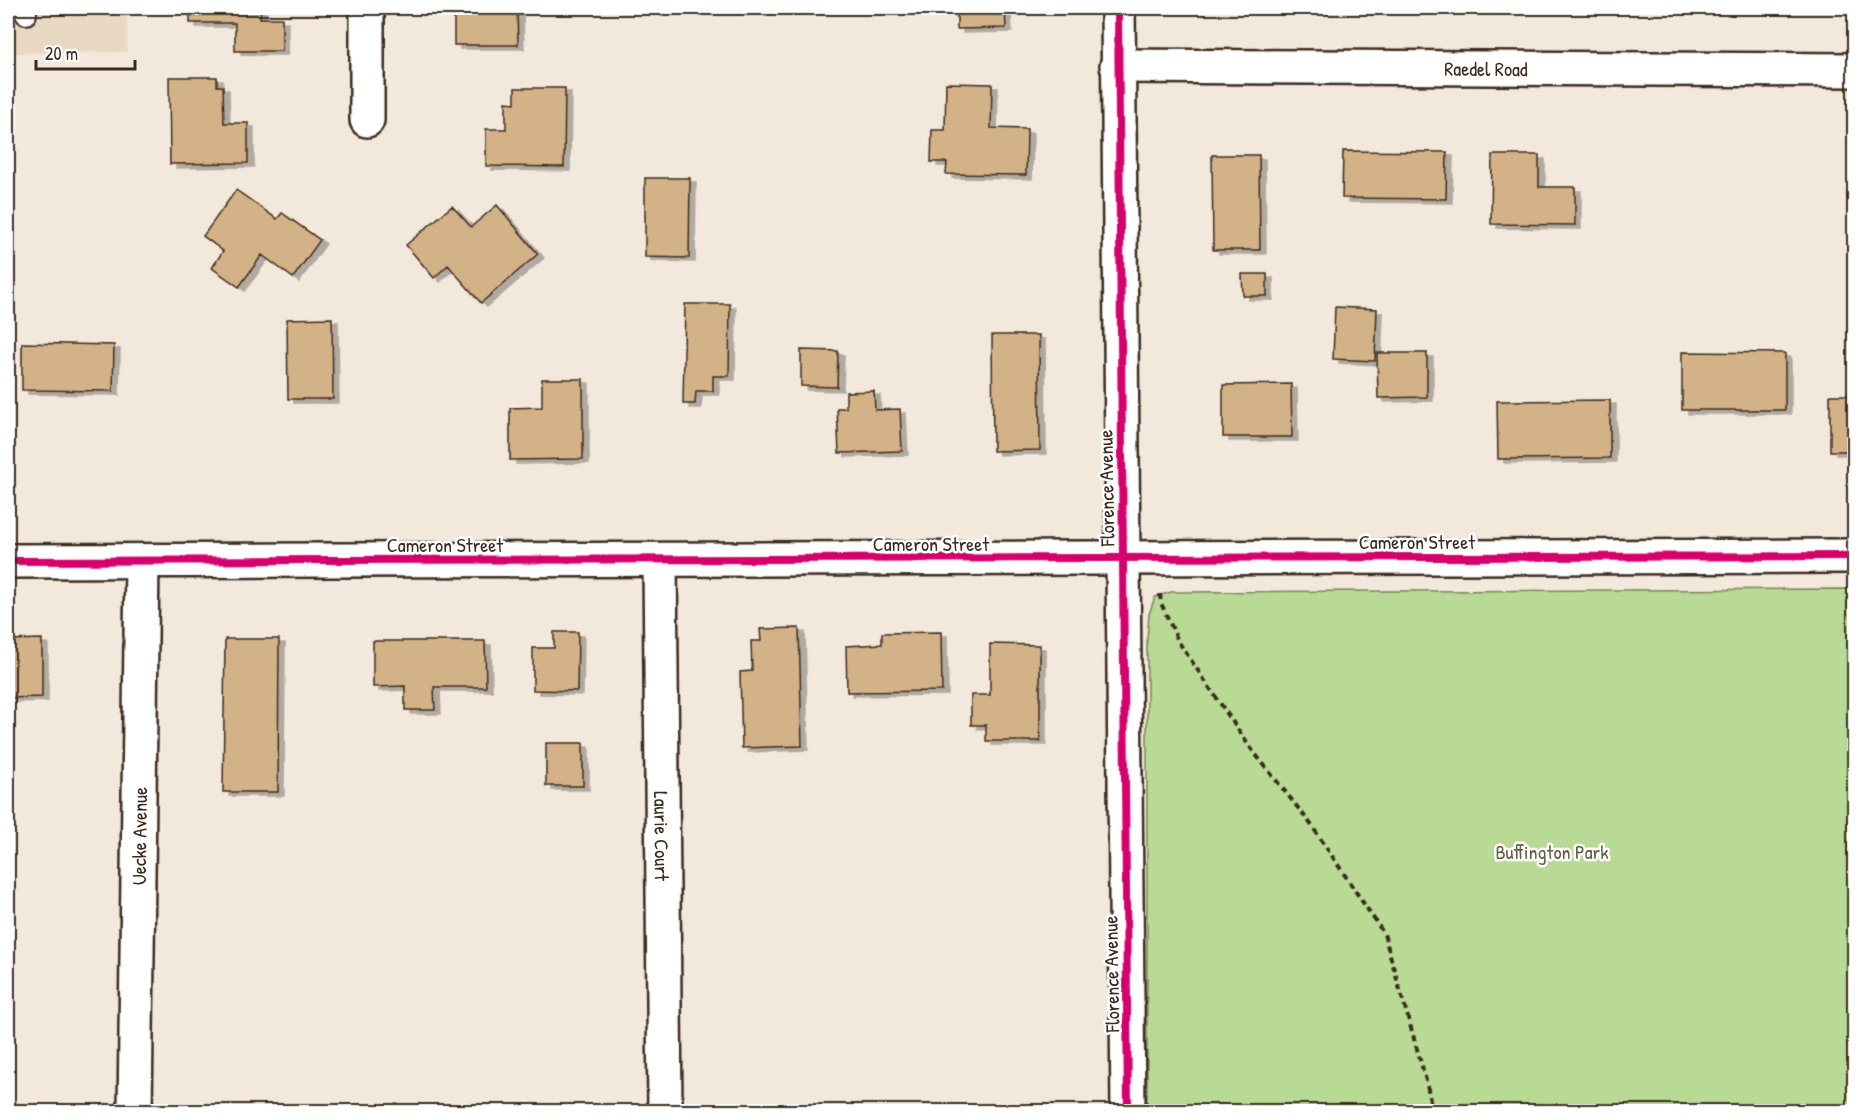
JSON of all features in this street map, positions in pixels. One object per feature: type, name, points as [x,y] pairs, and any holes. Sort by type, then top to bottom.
[{"type":"street","points":[[367,8],[367,120]]},
{"type":"street","name":"Florence Avenue","points":[[1118,8],[1128,1112]]},
{"type":"street","name":"Raedel Road","points":[[1117,66],[1854,70]]},
{"type":"street","name":"Cameron Street","points":[[8,561],[1854,556]]},
{"type":"street","name":"Laurie Court","points":[[660,560],[664,1112]]},
{"type":"street","name":"Uecke Avenue","points":[[135,1112],[142,561]]},
{"type":"path","points":[[1160,594],[1161,603],[1178,641],[1249,746],[1310,823],[1384,934],[1427,1084],[1432,1112]]},
{"type":"shaded area","points":[[8,8],[127,8],[127,52],[8,53]]},
{"type":"green space","name":"Buffington Park","points":[[1854,589],[1854,1111],[1147,1111],[1147,639],[1149,614],[1155,597],[1171,592]]},
{"type":"building","points":[[190,8],[261,8],[260,18],[282,18],[282,51],[235,51],[235,23],[190,23]]},
{"type":"building","points":[[454,8],[517,8],[518,45],[454,45]]},
{"type":"building","points":[[957,8],[1005,8],[1006,28],[957,29]]},
{"type":"building","points":[[169,77],[217,77],[217,86],[223,86],[224,123],[248,123],[248,163],[170,164]]},
{"type":"building","points":[[946,83],[992,84],[991,128],[1027,129],[1026,175],[946,174],[947,162],[931,162],[932,130],[945,130]]},
{"type":"building","points":[[515,88],[565,88],[564,167],[486,166],[486,129],[506,129],[506,102],[515,103]]},
{"type":"building","points":[[1343,151],[1447,152],[1446,199],[1342,198]]},
{"type":"building","points":[[1212,155],[1259,155],[1260,250],[1213,250]]},
{"type":"building","points":[[1492,155],[1539,155],[1539,187],[1575,187],[1575,225],[1491,224]]},
{"type":"building","points":[[645,178],[690,178],[689,258],[645,257]]},
{"type":"building","points":[[236,190],[277,219],[282,213],[320,240],[293,278],[262,255],[239,287],[212,268],[223,251],[203,236]]},
{"type":"building","points":[[497,205],[538,254],[481,303],[448,265],[434,278],[406,245],[452,206],[471,227]]},
{"type":"building","points":[[1242,274],[1267,274],[1267,296],[1243,296]]},
{"type":"building","points":[[685,304],[730,304],[729,376],[713,376],[713,391],[696,391],[695,404],[683,404]]},
{"type":"building","points":[[1335,307],[1377,309],[1375,361],[1333,359]]},
{"type":"building","points":[[332,318],[333,399],[288,399],[287,319]]},
{"type":"building","points":[[992,335],[1039,335],[1040,450],[993,451]]},
{"type":"building","points":[[22,343],[114,345],[113,391],[22,390]]},
{"type":"building","points":[[801,350],[838,351],[837,387],[801,386]]},
{"type":"building","points":[[1682,352],[1785,353],[1785,410],[1682,410]]},
{"type":"building","points":[[1377,353],[1427,353],[1427,397],[1378,398]]},
{"type":"building","points":[[542,379],[583,379],[583,459],[510,460],[510,408],[542,407]]},
{"type":"building","points":[[1291,384],[1292,437],[1223,437],[1223,385]]},
{"type":"building","points":[[874,391],[875,410],[900,409],[902,451],[839,453],[837,408],[846,408],[846,392]]},
{"type":"building","points":[[1830,395],[1854,395],[1854,451],[1830,451]]},
{"type":"building","points":[[1610,400],[1610,458],[1498,459],[1497,401]]},
{"type":"building","points":[[799,628],[802,746],[742,748],[740,672],[752,671],[751,641],[761,641],[760,629]]},
{"type":"building","points":[[554,632],[578,632],[577,691],[533,690],[533,648],[554,648]]},
{"type":"building","points":[[941,632],[942,691],[847,692],[846,646],[882,644],[882,633]]},
{"type":"building","points":[[42,639],[42,697],[8,698],[8,640]]},
{"type":"building","points":[[225,639],[279,639],[278,792],[223,792]]},
{"type":"building","points":[[373,641],[485,641],[486,687],[434,687],[435,710],[405,710],[405,686],[373,687]]},
{"type":"building","points":[[990,644],[1040,645],[1040,741],[986,741],[986,725],[971,725],[971,695],[990,695]]},
{"type":"building","points":[[546,743],[583,743],[583,786],[546,786]]},
{"type":"cycle path","points":[[1118,8],[1128,1112]]},
{"type":"cycle path","points":[[8,561],[1854,556]]}]
